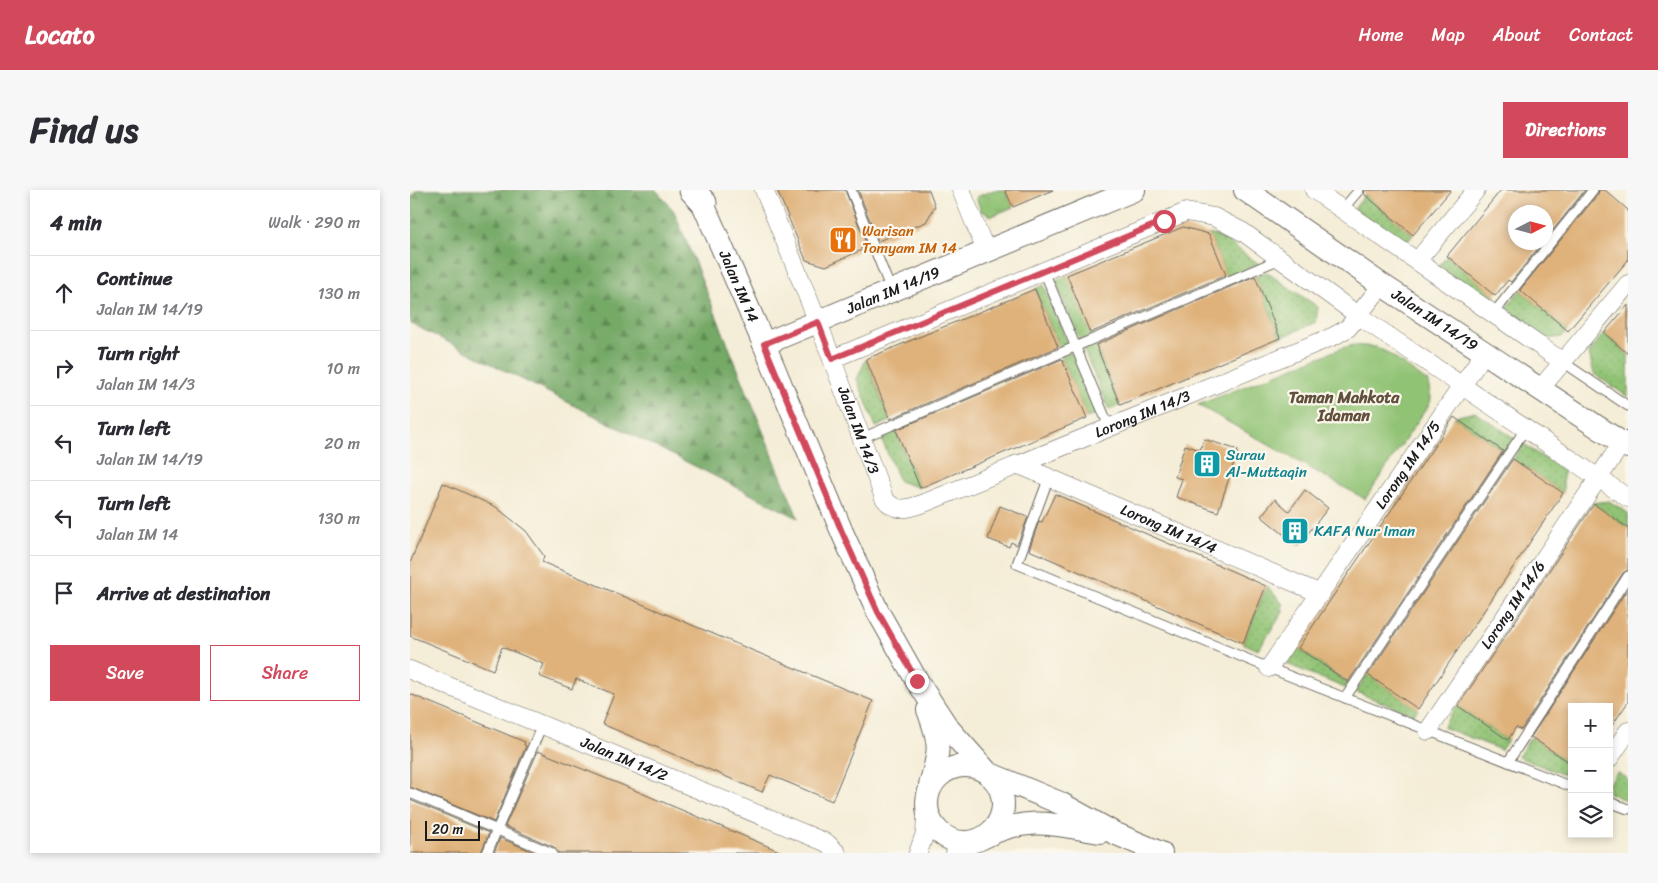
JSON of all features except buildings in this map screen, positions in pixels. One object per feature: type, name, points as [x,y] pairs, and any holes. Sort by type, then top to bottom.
[{"type":"street","name":"Jalan IM 14/3","points":[[764,190],[818,322],[884,498],[889,505],[898,508],[908,508],[922,504]]},
{"type":"street","points":[[961,190],[986,251]]},
{"type":"street","name":"Jalan IM 14/19","points":[[764,344],[1134,190]]},
{"type":"street","name":"Jalan IM 14/19","points":[[1247,190],[1382,285],[1625,445]]},
{"type":"street","points":[[1314,190],[1563,362]]},
{"type":"street","points":[[1417,261],[1476,190]]},
{"type":"street","name":"Jalan IM 14","points":[[698,194],[878,612],[917,681],[948,728],[988,773]]},
{"type":"street","points":[[832,359],[1186,212],[1214,217],[1243,232],[1359,316],[1628,498]]},
{"type":"street","points":[[1540,389],[1628,284]]},
{"type":"street","points":[[1359,316],[1382,285]]},
{"type":"street","name":"Lorong IM 14/3","points":[[922,504],[1328,339],[1348,328],[1359,316]]},
{"type":"street","name":"Lorong IM 14/5","points":[[1269,668],[1485,352]]},
{"type":"street","name":"Lorong IM 14/6","points":[[1428,731],[1599,478],[1625,445]]},
{"type":"street","name":"Lorong IM 14/4","points":[[1017,464],[1320,594]]},
{"type":"street","name":"Jalan IM 14/2","points":[[410,670],[827,843],[837,853]]},
{"type":"street","name":"Jalan IM 14","points":[[917,681],[933,722],[938,748],[938,757],[927,798]]},
{"type":"street","points":[[1613,753],[1628,731]]},
{"type":"street","points":[[918,853],[926,823],[927,798],[931,785],[940,775],[951,768],[963,765],[976,767],[1060,803],[1114,833],[1161,853]]},
{"type":"street","points":[[955,853],[986,836],[995,828],[1001,818],[1004,805],[1002,793],[997,782],[988,773]]},
{"type":"street","points":[[927,798],[927,811],[932,823],[940,833],[950,840],[974,841],[1003,829],[1037,823],[1049,823],[1114,833]]},
{"type":"lane","points":[[851,190],[892,291]]},
{"type":"lane","points":[[1342,210],[1359,190]]},
{"type":"lane","points":[[1493,314],[1593,190]]},
{"type":"lane","points":[[862,438],[1280,259]]},
{"type":"lane","points":[[1044,271],[1110,429]]},
{"type":"lane","points":[[1563,362],[1628,406]]},
{"type":"lane","points":[[1345,698],[1526,428]]},
{"type":"lane","points":[[1048,477],[1018,564],[1269,668],[1568,785]]},
{"type":"lane","points":[[1508,762],[1628,576]]},
{"type":"lane","points":[[487,853],[542,725]]},
{"type":"lane","points":[[410,793],[552,853]]},
{"type":"lane","points":[[1613,803],[1628,809]]},
{"type":"green space","points":[[417,190],[656,190],[674,211],[798,518],[410,323],[410,198]]},
{"type":"green space","points":[[994,190],[1005,190],[1013,207],[992,216],[981,211],[976,197]]},
{"type":"green space","points":[[1365,195],[1413,235],[1405,245],[1354,209]]},
{"type":"green space","points":[[1209,234],[1221,237],[1259,264],[1227,278]]},
{"type":"green space","points":[[1447,256],[1495,296],[1490,302],[1438,267]]},
{"type":"green space","points":[[1266,272],[1318,307],[1316,322],[1280,338],[1255,276]]},
{"type":"green space","points":[[1067,275],[1092,336],[1080,341],[1055,280]]},
{"type":"green space","points":[[1044,285],[1069,347],[1060,350],[1035,289]]},
{"type":"green space","points":[[1520,290],[1568,331],[1563,337],[1544,339],[1503,312]]},
{"type":"green space","points":[[1604,333],[1628,354],[1628,397],[1594,374],[1589,353]]},
{"type":"green space","points":[[1095,343],[1120,405],[1109,410],[1083,348]]},
{"type":"green space","points":[[1353,345],[1376,347],[1386,352],[1428,382],[1431,398],[1430,403],[1365,499],[1198,405],[1342,348]]},
{"type":"green space","points":[[1071,352],[1097,414],[1087,418],[1061,356]]},
{"type":"green space","points":[[866,359],[890,421],[876,427],[857,379]]},
{"type":"green space","points":[[1475,412],[1514,438],[1505,452],[1454,417]]},
{"type":"green space","points":[[894,427],[920,488],[899,481],[879,433]]},
{"type":"green space","points":[[1523,444],[1563,470],[1563,493],[1513,459]]},
{"type":"green space","points":[[1609,501],[1628,513],[1628,528],[1592,503]]},
{"type":"green space","points":[[1267,586],[1282,603],[1283,612],[1258,650],[1243,643]]},
{"type":"green space","points":[[1298,648],[1348,683],[1345,688],[1287,664]]},
{"type":"green space","points":[[1367,674],[1418,709],[1414,715],[1356,692]]},
{"type":"green space","points":[[1457,705],[1508,740],[1501,750],[1443,727]]},
{"type":"green space","points":[[1531,737],[1568,761],[1568,776],[1518,757]]},
{"type":"green space","points":[[1617,772],[1628,779],[1628,801],[1613,795],[1613,778]]},
{"type":"place","name":"Warisan Tomyam IM 14","points":[[843,240]]},
{"type":"place","name":"Surau Al-Muttaqin","points":[[1207,464]]},
{"type":"place","name":"KAFA Nur Iman","points":[[1295,531]]},
{"type":"district","name":"Taman Mahkota Idaman","points":[[1344,406]]},
{"type":"route","points":[[917,681],[878,612],[842,532],[764,344],[818,322],[832,359],[1164,221]]}]
